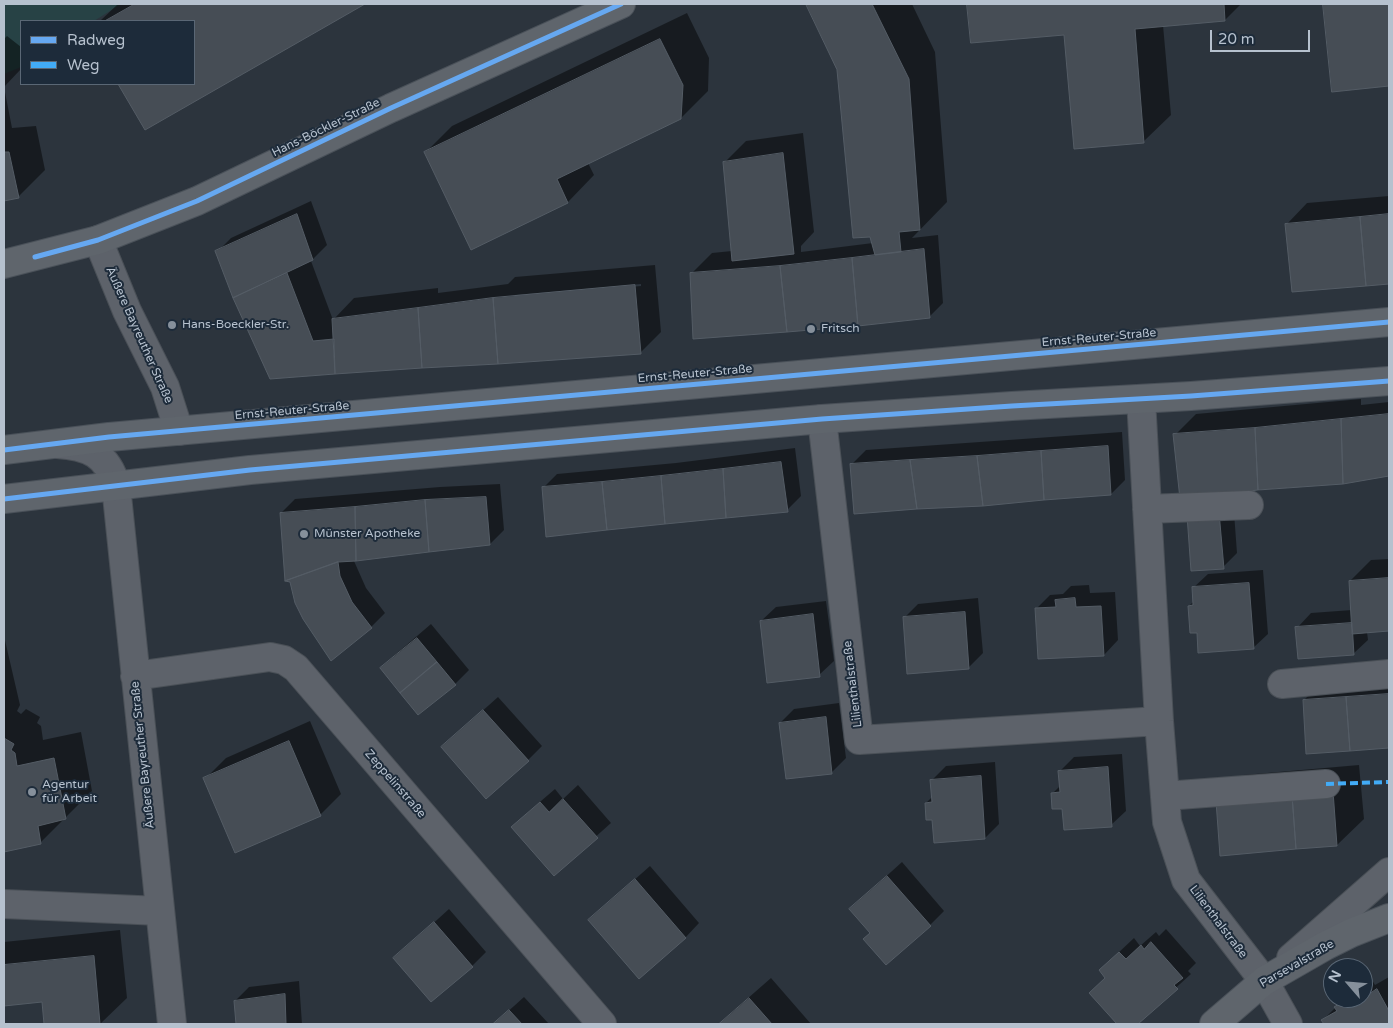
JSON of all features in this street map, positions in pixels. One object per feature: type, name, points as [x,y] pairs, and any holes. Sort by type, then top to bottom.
[{"type":"main road","name":"Hans-Böckler-Straße","points":[[4,264],[98,240],[197,201],[391,108],[621,4]]},
{"type":"main road","name":"Ernst-Reuter-Straße","points":[[4,450],[179,431],[1389,322]]},
{"type":"main road","points":[[4,499],[250,470],[822,419],[1389,381]]},
{"type":"main road","name":"Parsevalstraße","points":[[1214,1024],[1264,981],[1343,937],[1389,918]]},
{"type":"street","name":"Äußere Bayreuther Straße","points":[[98,240],[128,311],[165,387],[179,431]]},
{"type":"street","name":"Lilienthalstraße","points":[[1141,398],[1159,722],[1167,822],[1186,880],[1264,981],[1288,1024]]},
{"type":"street","name":"Lilienthalstraße","points":[[822,419],[860,740],[1159,722]]},
{"type":"street","name":"Ernst-Reuter-Straße","points":[[54,444],[79,447],[99,456],[107,463],[116,486]]},
{"type":"street","name":"Äußere Bayreuther Straße","points":[[116,486],[172,1024]]},
{"type":"street","points":[[1147,509],[1249,505]]},
{"type":"street","name":"Zeppelinstraße","points":[[135,676],[270,657],[284,660],[296,668],[602,1024]]},
{"type":"street","points":[[1282,684],[1389,674]]},
{"type":"street","points":[[1165,796],[1326,784]]},
{"type":"street","points":[[1264,981],[1389,872]]},
{"type":"street","points":[[4,904],[160,911]]},
{"type":"green space","points":[[4,4],[121,4],[96,20],[20,20],[20,67],[4,74]]},
{"type":"building","points":[[135,4],[365,4],[145,130],[119,85],[195,85],[195,20],[107,20]]},
{"type":"building","points":[[806,4],[872,4],[909,79],[920,230],[899,232],[901,252],[875,255],[870,237],[853,238],[837,70]]},
{"type":"building","points":[[967,4],[1224,4],[1225,21],[1135,29],[1144,143],[1074,149],[1064,35],[971,43]]},
{"type":"building","points":[[1323,4],[1389,4],[1389,86],[1332,92]]},
{"type":"building","points":[[660,39],[683,85],[681,119],[557,179],[568,203],[471,250],[424,152]]},
{"type":"building","points":[[4,152],[9,152],[19,198],[4,201]]},
{"type":"building","points":[[783,153],[794,254],[732,261],[723,162]]},
{"type":"building","points":[[297,214],[313,260],[233,298],[215,251]]},
{"type":"building","points":[[1389,214],[1389,284],[1366,286],[1360,217]]},
{"type":"building","points":[[1360,217],[1366,286],[1292,292],[1285,224]]},
{"type":"building","points":[[924,249],[930,318],[858,326],[852,258]]},
{"type":"building","points":[[852,258],[858,326],[787,332],[780,266]]},
{"type":"building","points":[[780,266],[787,332],[693,339],[690,273]]},
{"type":"building","points":[[287,273],[313,341],[334,339],[335,374],[270,379],[233,298]]},
{"type":"building","points":[[635,285],[641,354],[498,364],[493,298]]},
{"type":"building","points":[[493,298],[498,364],[422,368],[418,308]]},
{"type":"building","points":[[418,308],[422,368],[335,374],[332,319]]},
{"type":"building","points":[[1389,414],[1389,476],[1343,484],[1341,419]]},
{"type":"building","points":[[1341,419],[1343,484],[1258,490],[1255,428]]},
{"type":"building","points":[[1255,428],[1258,490],[1180,499],[1173,434]]},
{"type":"building","points":[[1108,446],[1111,495],[1044,500],[1041,451]]},
{"type":"building","points":[[1041,451],[1044,500],[983,506],[977,456]]},
{"type":"building","points":[[977,456],[983,506],[917,509],[910,460]]},
{"type":"building","points":[[910,460],[917,509],[854,514],[850,464]]},
{"type":"building","points":[[781,462],[788,512],[726,518],[723,469]]},
{"type":"building","points":[[723,469],[726,518],[665,524],[661,476]]},
{"type":"building","points":[[661,476],[665,524],[607,530],[602,482]]},
{"type":"building","points":[[602,482],[607,530],[546,537],[542,487]]},
{"type":"building","points":[[486,497],[490,545],[429,552],[425,500]]},
{"type":"building","points":[[425,500],[429,552],[356,561],[355,507]]},
{"type":"building","points":[[355,507],[356,561],[338,562],[285,581],[280,513]]},
{"type":"building","points":[[1219,512],[1224,569],[1191,571],[1187,515]]},
{"type":"building","points":[[338,562],[340,576],[352,602],[372,628],[331,661],[303,619],[295,603],[290,582],[285,581]]},
{"type":"building","points":[[1389,578],[1389,631],[1352,634],[1349,581]]},
{"type":"building","points":[[1249,583],[1254,649],[1198,653],[1197,633],[1190,633],[1188,606],[1193,605],[1192,587]]},
{"type":"building","points":[[1075,598],[1076,607],[1101,606],[1104,656],[1038,659],[1035,608],[1056,607],[1055,600]]},
{"type":"building","points":[[965,612],[969,669],[907,674],[903,617]]},
{"type":"building","points":[[813,614],[820,677],[767,683],[760,621]]},
{"type":"building","points":[[1352,623],[1354,655],[1298,659],[1295,627]]},
{"type":"building","points":[[417,638],[437,662],[400,693],[380,668]]},
{"type":"building","points":[[437,662],[456,685],[418,715],[400,693]]},
{"type":"building","points":[[1389,694],[1389,748],[1350,751],[1346,697]]},
{"type":"building","points":[[1346,697],[1350,751],[1306,754],[1303,700]]},
{"type":"building","points":[[483,710],[529,761],[486,799],[441,747]]},
{"type":"building","points":[[826,717],[832,774],[786,779],[779,723]]},
{"type":"building","name":"Agentur für Arbeit","points":[[4,738],[14,744],[11,750],[15,753],[17,766],[54,758],[66,819],[38,826],[41,844],[4,852]]},
{"type":"building","points":[[289,741],[321,816],[235,853],[203,778]]},
{"type":"building","points":[[1108,767],[1112,827],[1064,830],[1062,809],[1052,809],[1051,793],[1060,792],[1058,771]]},
{"type":"building","points":[[981,776],[985,839],[934,843],[932,820],[926,820],[925,803],[932,802],[930,780]]},
{"type":"building","points":[[1333,791],[1337,846],[1296,849],[1292,795]]},
{"type":"building","points":[[1292,795],[1296,849],[1220,856],[1216,801]]},
{"type":"building","points":[[563,799],[598,838],[554,876],[511,827],[540,802],[549,812]]},
{"type":"building","points":[[887,876],[931,926],[886,965],[863,939],[870,933],[849,909]]},
{"type":"building","points":[[635,879],[686,938],[639,979],[588,920]]},
{"type":"building","points":[[434,922],[473,967],[431,1002],[393,958]]},
{"type":"building","points":[[1151,942],[1183,978],[1174,985],[1178,989],[1138,1024],[1117,1024],[1089,993],[1105,978],[1099,970],[1119,952],[1126,959],[1141,945],[1144,949]]},
{"type":"building","points":[[94,956],[100,1024],[44,1024],[42,1002],[4,1006],[4,965]]},
{"type":"building","points":[[1377,989],[1389,1011],[1389,1024],[1324,1024],[1321,1020],[1337,1011],[1335,1008],[1373,1008],[1373,992]]},
{"type":"building","points":[[285,994],[286,1024],[236,1024],[234,1001]]},
{"type":"building","points":[[749,998],[772,1024],[719,1024]]},
{"type":"building","points":[[509,1010],[522,1024],[493,1024]]},
{"type":"marked path","points":[[1326,784],[1389,782]]},
{"type":"cycle path","points":[[35,257],[98,240],[197,201],[391,108],[621,4]]},
{"type":"cycle path","points":[[4,450],[109,437],[1389,322]]},
{"type":"cycle path","points":[[4,499],[250,470],[822,419],[1191,396],[1389,381]]},
{"type":"place","name":"Hans-Boeckler-Str.","points":[[172,325]]},
{"type":"place","name":"Fritsch","points":[[811,329]]},
{"type":"place","name":"Münster Apotheke","points":[[304,534]]},
{"type":"place","name":"Agentur für Arbeit","points":[[32,792]]}]
